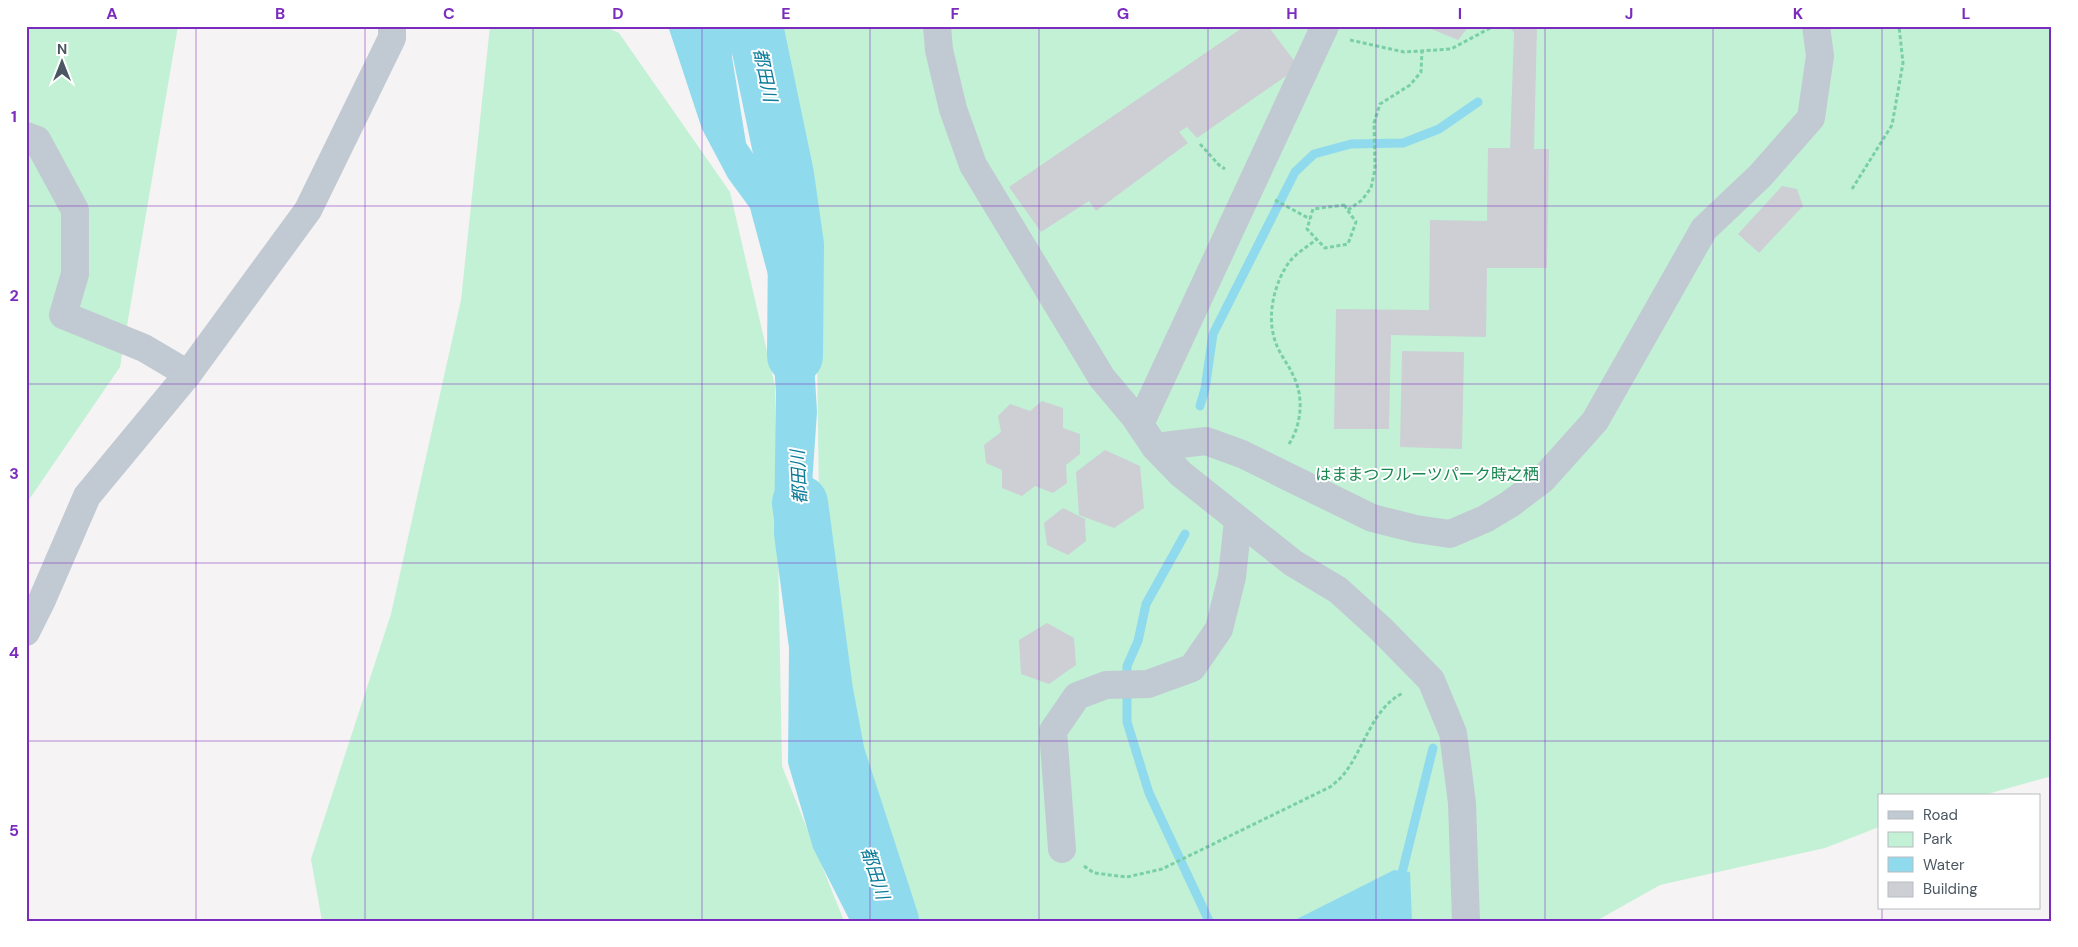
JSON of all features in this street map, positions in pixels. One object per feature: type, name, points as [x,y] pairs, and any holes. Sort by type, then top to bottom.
[{"type":"street","points":[[26,632],[42,600],[87,496],[188,374],[308,210],[392,38],[392,26]]},
{"type":"street","points":[[937,26],[939,50],[952,108],[973,165],[1102,378],[1140,424],[1155,447],[1182,474],[1293,563],[1338,590],[1381,629],[1431,680],[1453,733],[1462,803],[1466,921]]},
{"type":"street","points":[[1155,447],[1206,441],[1242,454],[1372,518],[1425,530],[1450,534],[1484,519],[1510,504],[1542,479],[1595,421],[1704,228],[1760,176],[1812,118],[1820,56],[1816,26]]},
{"type":"street","points":[[1140,424],[1335,33]]},
{"type":"street","points":[[26,136],[37,140],[75,210],[75,274],[63,315],[144,348],[188,374]]},
{"type":"street","points":[[1062,850],[1053,730],[1077,696],[1106,684],[1148,684],[1192,668],[1219,629],[1232,578],[1238,520]]},
{"type":"path","points":[[1335,33],[1404,52],[1451,49],[1494,26]]},
{"type":"path","points":[[1852,189],[1892,125],[1903,62],[1899,26]]},
{"type":"path","points":[[1348,210],[1362,200],[1371,188],[1375,169],[1374,123],[1380,104],[1410,85],[1421,72],[1422,51]]},
{"type":"path","points":[[1272,198],[1310,219]]},
{"type":"path","points":[[1344,205],[1356,222],[1348,244],[1325,248],[1307,229],[1310,219],[1313,209],[1344,205]]},
{"type":"path","points":[[1281,444],[1290,444],[1298,424],[1301,406],[1294,376],[1274,337],[1271,311],[1278,284],[1291,261],[1317,239]]},
{"type":"path","points":[[1062,850],[1094,873],[1127,877],[1162,869],[1330,787],[1344,774],[1381,711],[1396,696],[1431,680]]},
{"type":"green space","points":[[26,26],[178,26],[120,367],[26,504]]},
{"type":"green space","points":[[490,26],[604,26],[619,33],[730,192],[775,386],[782,766],[844,921],[322,921],[311,859],[391,614],[461,300]]},
{"type":"green space","name":"はままつフルーツパーク時之栖","points":[[762,26],[2052,26],[2052,776],[1987,794],[1878,794],[1878,827],[1825,848],[1660,885],[1596,921],[894,921],[821,663],[817,349]]},
{"type":"water","points":[[668,26],[736,26],[732,57],[746,143],[770,179],[813,345],[817,412],[811,499],[810,634],[829,781],[846,861],[865,921],[850,921],[813,848],[788,763],[789,648],[774,535],[776,393],[768,275],[750,208],[728,178],[702,129]]},
{"type":"water","points":[[1394,870],[1410,872],[1412,921],[1293,921]]},
{"type":"building","points":[[1245,26],[1268,26],[1299,67],[1197,138],[1187,127],[1179,132],[1188,143],[1096,211],[1089,201],[1041,232],[1009,187]]},
{"type":"building","points":[[1424,26],[1469,26],[1458,40]]},
{"type":"building","points":[[1507,26],[1537,26],[1534,149],[1549,149],[1547,268],[1487,268],[1486,337],[1391,335],[1389,429],[1334,429],[1336,309],[1429,310],[1430,220],[1487,221],[1488,148],[1510,148],[1514,32]]},
{"type":"building","points":[[1782,186],[1797,189],[1803,206],[1759,253],[1738,234]]},
{"type":"building","points":[[1402,351],[1464,352],[1462,449],[1400,447]]},
{"type":"building","points":[[1042,401],[1063,408],[1063,428],[1080,434],[1080,454],[1066,465],[1067,483],[1053,493],[1035,486],[1022,496],[1002,488],[1002,470],[986,463],[984,445],[1001,432],[998,416],[1010,404],[1030,411]]},
{"type":"building","points":[[1105,450],[1140,466],[1144,508],[1114,528],[1079,515],[1076,472]]},
{"type":"building","points":[[1063,508],[1085,519],[1086,541],[1068,555],[1047,545],[1044,523]]},
{"type":"building","points":[[1047,623],[1074,638],[1076,665],[1049,684],[1021,674],[1019,640]]},
{"type":"waterway","name":"都田川","points":[[755,26],[786,175],[796,245],[795,356]]},
{"type":"waterway","points":[[1200,406],[1205,389],[1213,334],[1295,172],[1314,154],[1351,144],[1403,143],[1439,129],[1478,102]]},
{"type":"waterway","name":"都田川","points":[[800,503],[825,691],[837,755],[891,921]]},
{"type":"waterway","points":[[1185,534],[1146,604],[1138,641],[1127,666],[1127,722],[1149,793],[1209,921]]},
{"type":"waterway","points":[[1400,881],[1433,748]]}]
